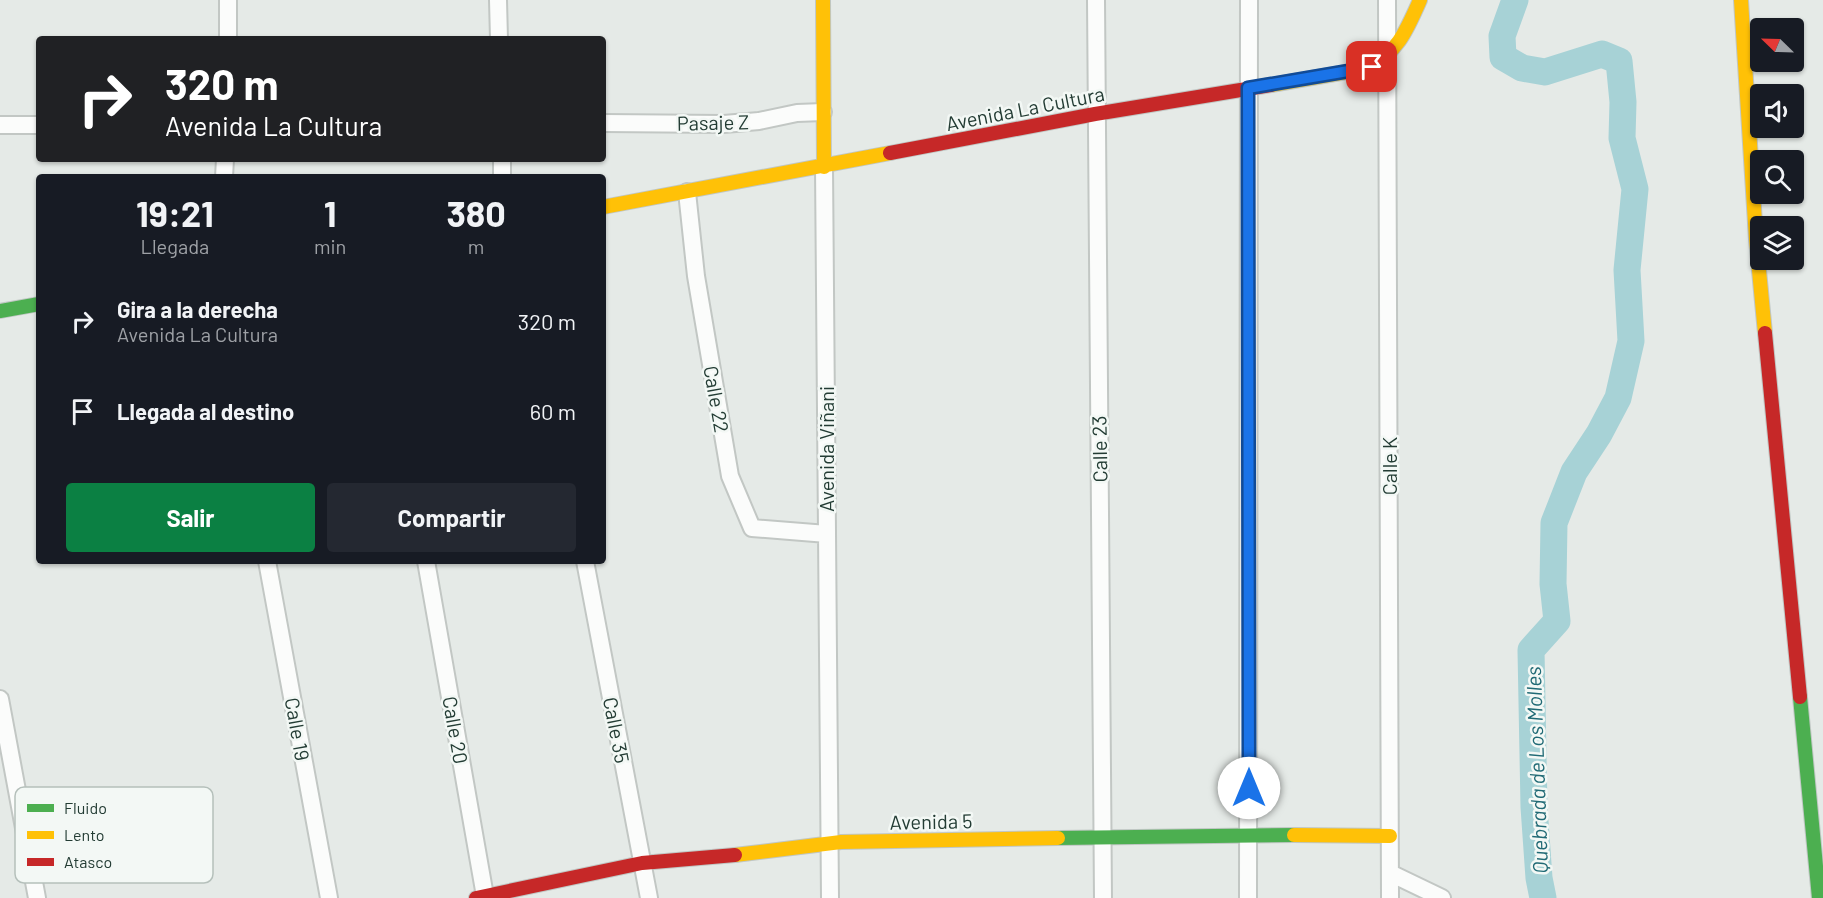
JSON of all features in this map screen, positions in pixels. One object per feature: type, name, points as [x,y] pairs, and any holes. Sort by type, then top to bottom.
[{"type":"street","points":[[228,0],[228,36]]},
{"type":"street","points":[[498,0],[499,36]]},
{"type":"street","name":"Avenida Viñani","points":[[823,0],[830,898]]},
{"type":"street","name":"Calle 23","points":[[1096,0],[1095,114],[1103,898]]},
{"type":"street","points":[[1248,0],[1248,898]]},
{"type":"street","name":"Calle K","points":[[1386,0],[1390,898]]},
{"type":"street","name":"Avenida La Cultura","points":[[606,206],[1095,114],[1364,69],[1387,58],[1402,41],[1420,0]]},
{"type":"street","points":[[1741,0],[1756,239],[1819,898]]},
{"type":"street","name":"Pasaje Z","points":[[606,123],[724,124],[759,121],[797,113],[823,112]]},
{"type":"street","points":[[0,125],[36,125]]},
{"type":"street","name":"Calle 22","points":[[687,192],[696,276],[730,476],[752,528],[827,534]]},
{"type":"street","points":[[0,311],[36,305]]},
{"type":"street","name":"Calle 19","points":[[268,564],[329,898]]},
{"type":"street","name":"Calle 20","points":[[426,564],[482,897]]},
{"type":"street","name":"Calle 35","points":[[586,564],[648,898]]},
{"type":"street","points":[[0,699],[16,787]]},
{"type":"street","name":"Avenida 5","points":[[482,897],[642,863],[830,844],[1249,835],[1390,836]]},
{"type":"street","points":[[1390,873],[1442,898]]},
{"type":"street","points":[[34,883],[37,898]]},
{"type":"waterway","name":"Quebrada de Los Molles","points":[[1515,0],[1502,36],[1503,57],[1522,68],[1545,72],[1602,54],[1619,61],[1623,102],[1622,138],[1635,189],[1627,270],[1631,341],[1618,398],[1599,434],[1574,472],[1554,523],[1553,584],[1557,621],[1531,650],[1534,807],[1539,878],[1543,898]]},
{"type":"traffic: fast","points":[[0,311],[36,305]]},
{"type":"traffic: fast","points":[[1800,697],[1819,898]]},
{"type":"traffic: fast","points":[[1058,838],[1294,835]]},
{"type":"traffic: slow","points":[[823,0],[824,167]]},
{"type":"traffic: slow","points":[[1271,85],[1364,69],[1375,64],[1399,41],[1420,0]]},
{"type":"traffic: slow","points":[[1741,0],[1756,239],[1765,333]]},
{"type":"traffic: slow","points":[[606,206],[890,153]]},
{"type":"traffic: slow","points":[[1294,835],[1390,836]]},
{"type":"traffic: slow","points":[[735,855],[841,842],[1058,838]]},
{"type":"traffic: jam","points":[[890,153],[1095,114],[1271,85]]},
{"type":"traffic: jam","points":[[1765,333],[1800,697]]},
{"type":"traffic: jam","points":[[476,898],[642,863],[735,855]]},
{"type":"route","points":[[1249,788],[1248,88],[1372,67]]}]
